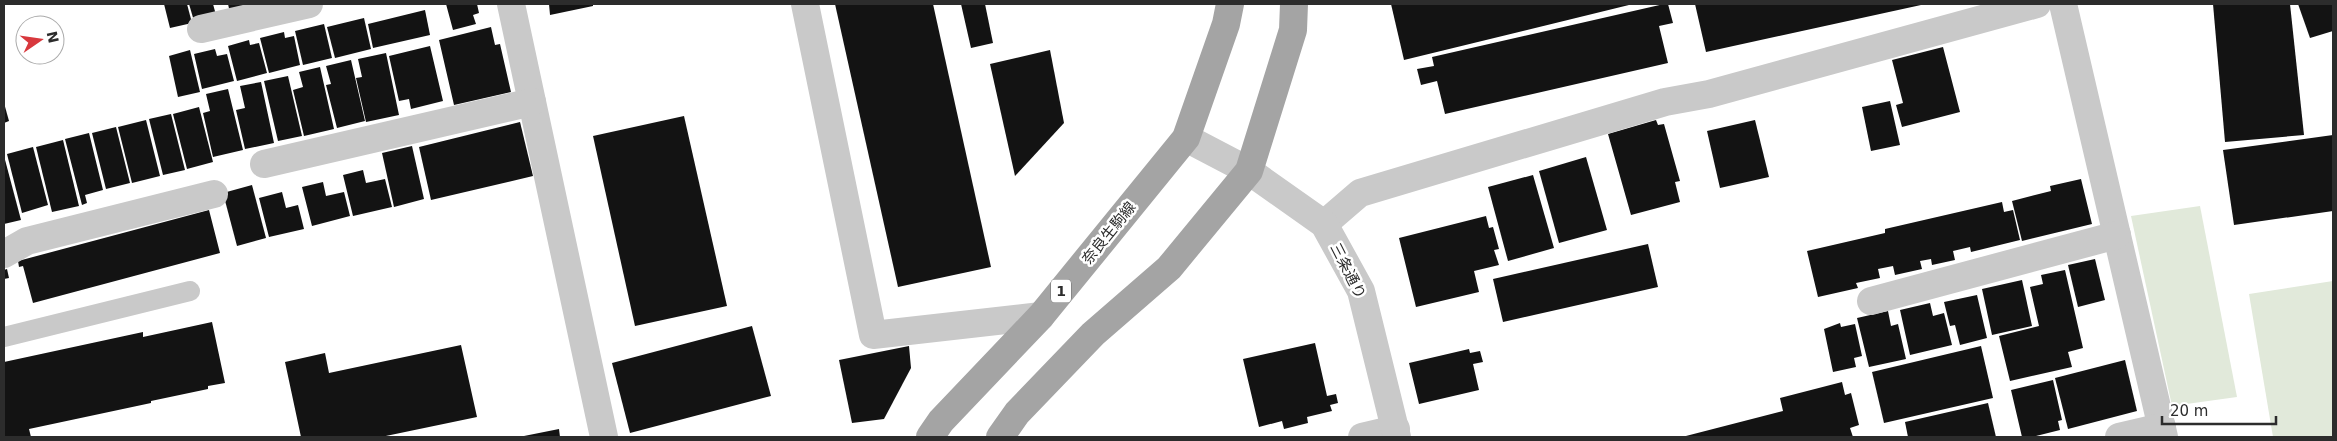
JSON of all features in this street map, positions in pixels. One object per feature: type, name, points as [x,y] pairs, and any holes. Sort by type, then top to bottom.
[{"type":"main road","name":"1","points":[[1186,138],[1226,24],[1230,4]]},
{"type":"main road","points":[[1000,437],[1018,413],[1093,334],[1169,268],[1248,171],[1293,30],[1294,4]]},
{"type":"main road","name":"奈良生駒線","points":[[930,437],[941,421],[1041,316],[1186,138]]},
{"type":"street","points":[[201,28],[310,4]]},
{"type":"street","points":[[511,4],[604,437]]},
{"type":"street","points":[[805,4],[873,335],[1041,316]]},
{"type":"street","points":[[1324,224],[1360,193],[1665,102],[1709,94],[2037,4]]},
{"type":"street","points":[[2063,4],[2163,432],[2119,437]]},
{"type":"street","points":[[264,164],[532,102]]},
{"type":"street","name":"三条通り","points":[[1186,138],[1248,171],[1324,224],[1361,291],[1396,433]]},
{"type":"street","points":[[4,254],[27,241],[214,194]]},
{"type":"street","points":[[1871,300],[2118,235]]},
{"type":"street","points":[[1362,437],[1396,433]]},
{"type":"lane","points":[[4,337],[190,291]]},
{"type":"green space","points":[[2200,206],[2237,397],[2172,406],[2131,216]]},
{"type":"green space","points":[[2333,281],[2333,437],[2273,437],[2249,294]]},
{"type":"building","points":[[164,4],[187,4],[192,23],[170,28]]},
{"type":"building","points":[[189,4],[213,4],[216,15],[194,21]]},
{"type":"building","points":[[228,4],[244,4],[245,9],[230,13]]},
{"type":"building","points":[[446,4],[477,4],[479,13],[473,15],[476,24],[453,30]]},
{"type":"building","points":[[549,4],[593,4],[593,6],[550,15]]},
{"type":"building","points":[[835,4],[933,4],[991,267],[898,287]]},
{"type":"building","points":[[961,4],[985,4],[993,43],[971,48]]},
{"type":"building","points":[[1391,4],[1633,4],[1404,60]]},
{"type":"building","points":[[1668,4],[1673,23],[1659,26],[1668,63],[1445,114],[1437,81],[1421,85],[1417,69],[1434,66],[1432,57]]},
{"type":"building","points":[[1695,4],[1921,4],[1921,5],[1706,52]]},
{"type":"building","points":[[2213,4],[2290,4],[2304,135],[2225,142]]},
{"type":"building","points":[[2298,4],[2333,4],[2333,31],[2310,38]]},
{"type":"building","points":[[425,10],[430,35],[373,48],[368,24]]},
{"type":"building","points":[[364,18],[371,49],[335,58],[327,27]]},
{"type":"building","points":[[324,24],[332,58],[303,65],[295,31]]},
{"type":"building","points":[[491,27],[495,45],[500,44],[511,92],[454,105],[439,40]]},
{"type":"building","points":[[284,32],[285,38],[294,36],[300,65],[269,73],[260,38]]},
{"type":"building","points":[[249,40],[250,45],[259,43],[267,73],[237,81],[228,46]]},
{"type":"building","points":[[430,46],[443,101],[411,109],[409,99],[399,101],[389,56]]},
{"type":"building","points":[[1943,47],[1960,112],[1902,127],[1896,105],[1903,103],[1892,60]]},
{"type":"building","points":[[215,49],[217,56],[227,54],[234,81],[202,89],[194,54]]},
{"type":"building","points":[[190,50],[200,92],[178,97],[169,56]]},
{"type":"building","points":[[1050,50],[1064,123],[1015,176],[990,64]]},
{"type":"building","points":[[386,53],[399,115],[366,122],[356,78],[362,77],[358,59]]},
{"type":"building","points":[[351,60],[365,121],[337,128],[326,85],[331,84],[326,66]]},
{"type":"building","points":[[320,67],[334,129],[304,136],[293,90],[303,87],[299,72]]},
{"type":"building","points":[[288,76],[302,136],[278,141],[264,81]]},
{"type":"building","points":[[261,82],[274,143],[245,149],[236,110],[245,108],[240,86]]},
{"type":"building","points":[[228,89],[243,150],[213,157],[203,113],[210,111],[206,94]]},
{"type":"building","points":[[1890,101],[1900,145],[1871,151],[1862,107]]},
{"type":"building","points":[[4,103],[9,121],[4,123]]},
{"type":"building","points":[[199,107],[213,162],[187,169],[173,114]]},
{"type":"building","points":[[171,114],[185,170],[163,175],[149,119]]},
{"type":"building","points":[[684,116],[727,306],[635,326],[593,136]]},
{"type":"building","points":[[146,120],[160,176],[132,183],[118,127]]},
{"type":"building","points":[[1656,120],[1658,125],[1664,124],[1680,181],[1675,182],[1680,202],[1631,215],[1608,134]]},
{"type":"building","points":[[1755,120],[1769,177],[1720,188],[1707,131]]},
{"type":"building","points":[[520,122],[533,176],[431,200],[419,147]]},
{"type":"building","points":[[116,127],[130,183],[106,189],[92,133]]},
{"type":"building","points":[[89,133],[103,190],[85,195],[87,203],[82,205],[65,139]]},
{"type":"building","points":[[2333,135],[2333,211],[2234,225],[2223,150]]},
{"type":"building","points":[[63,140],[79,206],[52,212],[36,147]]},
{"type":"building","points":[[412,146],[424,199],[394,207],[382,153]]},
{"type":"building","points":[[33,147],[48,205],[22,213],[7,154]]},
{"type":"building","points":[[4,156],[21,220],[4,224]]},
{"type":"building","points":[[1586,157],[1607,230],[1559,243],[1539,171]]},
{"type":"building","points":[[363,170],[366,183],[385,179],[392,207],[353,216],[343,175]]},
{"type":"building","points":[[1533,175],[1554,248],[1508,261],[1488,187]]},
{"type":"building","points":[[2081,179],[2092,224],[2022,241],[2012,201],[2051,191],[2050,186]]},
{"type":"building","points":[[323,182],[326,196],[344,192],[350,216],[312,226],[302,187]]},
{"type":"building","points":[[252,185],[266,238],[237,246],[223,193]]},
{"type":"building","points":[[282,192],[286,208],[298,205],[304,229],[269,237],[259,198]]},
{"type":"building","points":[[2002,202],[2004,212],[2013,210],[2020,240],[1971,252],[1970,247],[1953,251],[1955,260],[1932,265],[1931,259],[1920,261],[1922,269],[1895,275],[1893,266],[1878,269],[1880,278],[1856,283],[1858,288],[1818,297],[1807,251],[1885,233],[1885,229]]},
{"type":"building","points":[[209,210],[220,253],[33,303],[23,266],[19,267],[18,261]]},
{"type":"building","points":[[1486,216],[1489,228],[1493,227],[1499,249],[1494,250],[1499,265],[1474,271],[1479,292],[1416,307],[1399,238]]},
{"type":"building","points":[[1648,244],[1658,287],[1503,322],[1493,279]]},
{"type":"building","points":[[2095,259],[2105,300],[2078,307],[2068,265]]},
{"type":"building","points":[[7,269],[9,278],[4,279],[4,270]]},
{"type":"building","points":[[2065,270],[2083,348],[2068,352],[2072,367],[2010,381],[1999,336],[2039,326],[2030,287],[2043,284],[2041,275]]},
{"type":"building","points":[[2022,280],[2032,326],[1992,335],[1982,289]]},
{"type":"building","points":[[1977,295],[1987,338],[1960,345],[1955,325],[1950,326],[1944,302]]},
{"type":"building","points":[[1930,303],[1933,316],[1944,313],[1952,345],[1910,355],[1900,310]]},
{"type":"building","points":[[1888,311],[1891,326],[1898,324],[1906,359],[1869,367],[1857,318]]},
{"type":"building","points":[[212,322],[225,383],[208,386],[208,389],[151,401],[151,403],[29,429],[31,437],[4,437],[4,362],[143,332],[143,337]]},
{"type":"building","points":[[1840,323],[1841,327],[1855,324],[1862,356],[1854,358],[1856,367],[1833,372],[1824,329]]},
{"type":"building","points":[[752,326],[771,396],[630,433],[612,363]]},
{"type":"building","points":[[1315,343],[1327,396],[1336,394],[1338,403],[1330,405],[1332,411],[1307,417],[1308,423],[1284,429],[1282,421],[1259,427],[1243,359]]},
{"type":"building","points":[[461,345],[477,417],[381,437],[301,437],[285,362],[325,353],[329,373]]},
{"type":"building","points":[[909,346],[911,368],[884,419],[852,423],[839,360]]},
{"type":"building","points":[[1981,346],[1993,398],[1884,423],[1872,372]]},
{"type":"building","points":[[1469,349],[1470,353],[1480,351],[1483,362],[1473,364],[1479,390],[1419,404],[1409,363]]},
{"type":"building","points":[[2125,360],[2137,411],[2068,429],[2055,378]]},
{"type":"building","points":[[2053,380],[2062,420],[2058,421],[2060,430],[2032,437],[2022,437],[2011,390]]},
{"type":"building","points":[[1842,382],[1845,395],[1851,393],[1859,425],[1850,428],[1853,437],[1682,437],[1783,411],[1780,398]]},
{"type":"building","points":[[1988,403],[1996,437],[1908,437],[1905,422]]},
{"type":"building","points":[[559,429],[560,437],[524,437],[524,436]]}]
